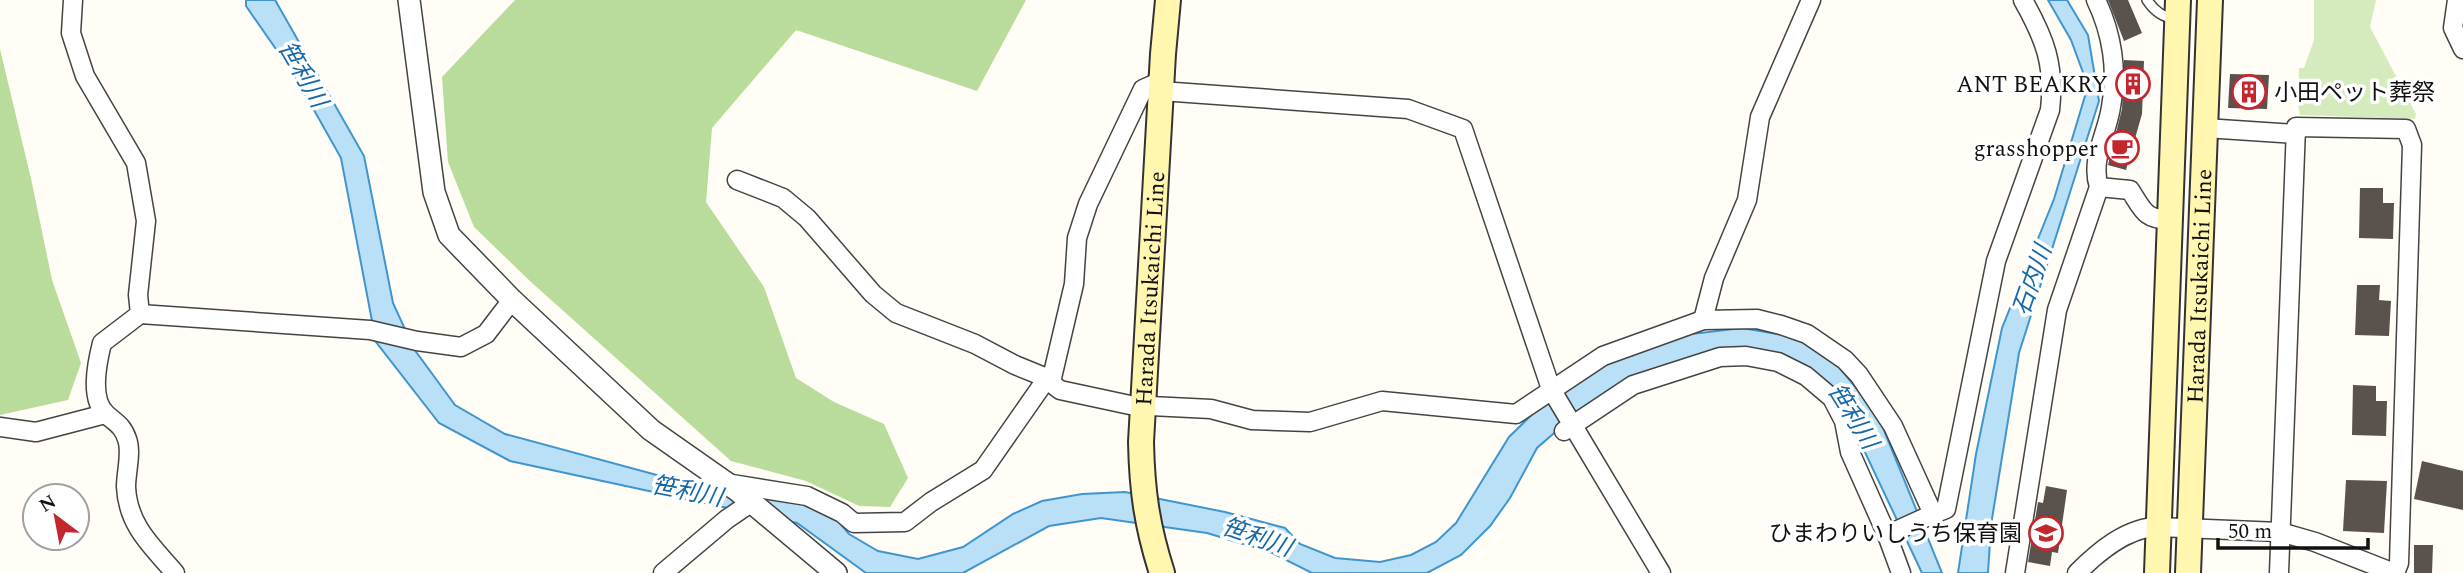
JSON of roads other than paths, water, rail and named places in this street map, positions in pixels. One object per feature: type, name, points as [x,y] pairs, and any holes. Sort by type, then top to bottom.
[{"type":"main road","name":"Harada Itsukaichi Line","points":[[1162,573],[1148,524],[1143,494],[1141,442],[1168,0]]},
{"type":"main road","name":"Harada Itsukaichi Line","points":[[2188,573],[2210,0]]},
{"type":"main road","name":"Harada Itsukaichi Line","points":[[2157,573],[2178,10]]},
{"type":"street","points":[[73,0],[71,33],[85,76],[136,163],[146,221],[138,295],[140,314]]},
{"type":"street","points":[[409,0],[434,192],[449,235],[512,300],[651,430],[738,492],[836,573]]},
{"type":"street","points":[[1703,320],[1714,278],[1747,200],[1759,117],[1811,0]]},
{"type":"street","points":[[1890,534],[1946,509],[1996,261],[2050,110],[2051,65],[2045,44],[2023,0]]},
{"type":"street","points":[[2015,573],[2057,310],[2099,187],[2095,176],[2111,108],[2114,66],[2106,21],[2096,0]]},
{"type":"street","points":[[2457,0],[2453,23],[2463,49]]},
{"type":"street","points":[[1051,382],[1074,284],[1077,238],[1088,204],[1143,89],[1161,86],[1408,109],[1464,128],[1552,390],[1568,426],[1661,573]]},
{"type":"street","points":[[2077,573],[2097,553],[2141,528],[2158,527],[2280,532],[2315,542],[2394,573],[2399,563],[2412,145],[2406,129],[2296,127],[2280,532],[2279,573]]},
{"type":"street","points":[[2205,128],[2296,134]]},
{"type":"street","points":[[737,180],[783,198],[807,218],[873,294],[897,313],[975,344],[1051,382],[1060,390],[1130,405],[1211,409],[1252,420],[1310,422],[1382,401],[1516,414],[1603,356],[1703,320],[1757,320],[1781,326],[1807,334],[1845,360],[1859,374],[1893,426],[1931,515]]},
{"type":"street","points":[[2099,187],[2130,190],[2147,215],[2154,220],[2170,220]]},
{"type":"street","points":[[175,573],[135,527],[126,489],[128,441],[117,421],[105,414],[94,377],[102,343],[140,314],[370,330],[417,341],[461,347],[486,334],[512,300]]},
{"type":"street","points":[[1568,426],[1633,385],[1720,357],[1746,356],[1778,362],[1806,376],[1832,398],[1844,421],[1850,452],[1890,534],[1901,573]]},
{"type":"street","points":[[738,492],[807,496],[842,513],[854,523],[905,522],[931,502],[983,470],[1043,384],[1051,382]]},
{"type":"street","points":[[0,427],[36,432],[105,414]]},
{"type":"street","points":[[663,573],[727,519],[738,492]]},
{"type":"lane","points":[[2147,0],[2155,11],[2165,17],[2178,10]]},
{"type":"water","name":"笹利川","points":[[246,0],[275,0],[364,156],[393,303],[414,349],[455,405],[505,434],[716,491],[817,506],[831,513],[849,534],[878,551],[918,559],[963,547],[1013,514],[1042,501],[1082,494],[1125,492],[1225,512],[1285,528],[1300,544],[1335,558],[1380,562],[1411,555],[1436,542],[1456,523],[1509,437],[1544,403],[1610,362],[1683,335],[1742,328],[1795,337],[1838,366],[1877,413],[1942,573],[1922,573],[1846,412],[1827,385],[1750,351],[1576,414],[1537,448],[1510,498],[1490,526],[1461,555],[1427,573],[1312,573],[1270,552],[1207,533],[1101,518],[1049,526],[963,573],[866,573],[797,523],[510,461],[439,423],[376,342],[341,158],[296,78],[246,6]]},
{"type":"water","name":"石内川","points":[[2048,0],[2067,0],[2088,35],[2099,101],[2019,353],[1991,525],[1988,573],[1958,573],[1976,454],[2002,328],[2054,199],[2088,86],[2071,40]]},
{"type":"place","name":"ANT BEAKRY","points":[[2133,84]]},
{"type":"place","name":"小田ペット葬祭","points":[[2249,92]]},
{"type":"place","name":"grasshopper","points":[[2122,148]]},
{"type":"place","name":"ひまわりいしうち保育園","points":[[2046,533]]}]
